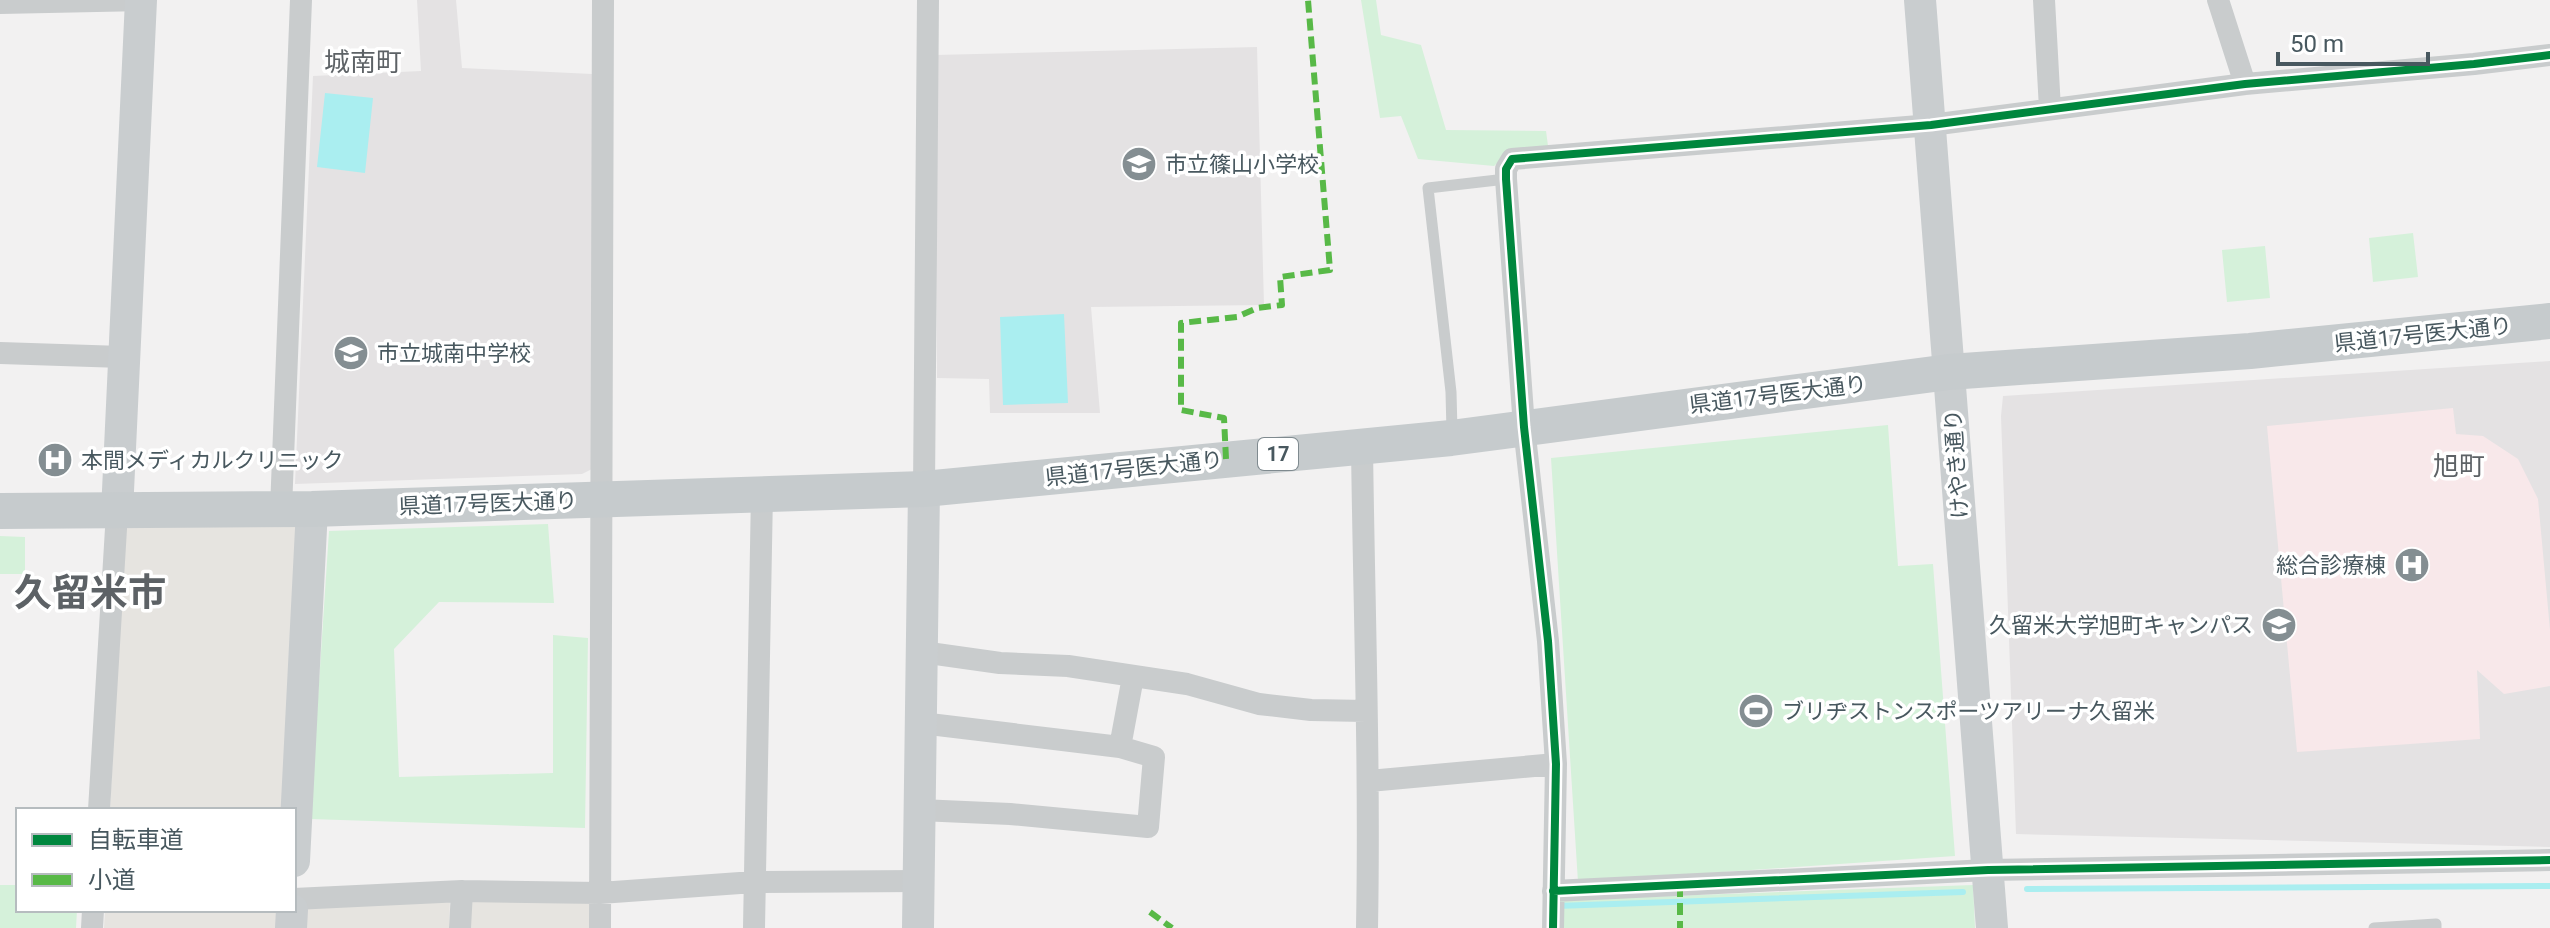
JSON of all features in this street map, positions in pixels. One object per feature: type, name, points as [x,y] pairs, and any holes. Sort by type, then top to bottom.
[{"type":"main road","name":"県道17号医大通り","points":[[0,511],[296,509],[924,489],[1451,438],[1949,372],[2250,351],[2550,321]]},
{"type":"street","points":[[0,3],[142,0],[99,808]]},
{"type":"street","points":[[294,808],[301,0]]},
{"type":"street","points":[[600,928],[603,0]]},
{"type":"street","points":[[918,928],[928,0]]},
{"type":"street","name":"けやき通り","points":[[1920,0],[1992,928]]},
{"type":"street","points":[[2044,0],[2050,109]]},
{"type":"street","points":[[2218,0],[2245,84]]},
{"type":"street","points":[[1553,928],[1556,764],[1548,641],[1524,427],[1506,179],[1506,169],[1512,159],[1931,125],[2245,84],[2550,55]]},
{"type":"street","points":[[0,353],[122,357]]},
{"type":"street","points":[[1362,447],[1369,781],[1367,928]]},
{"type":"street","points":[[754,928],[762,493]]},
{"type":"street","points":[[922,652],[1000,663],[1068,666],[1187,684],[1259,704],[1311,710],[1366,711]]},
{"type":"street","points":[[1120,747],[1133,677]]},
{"type":"street","points":[[920,810],[1010,814],[1148,827],[1154,757],[1120,747],[921,723]]},
{"type":"street","points":[[1369,781],[1556,764]]},
{"type":"street","points":[[1553,891],[1988,870],[2550,860]]},
{"type":"street","points":[[296,899],[462,891],[600,893],[754,882],[919,881]]},
{"type":"street","points":[[460,928],[462,891]]},
{"type":"lane","points":[[1451,438],[1451,392],[1428,188],[1506,179]]},
{"type":"lane","points":[[2374,928],[2436,924],[2436,928]]},
{"type":"shaded area","points":[[417,0],[456,0],[462,68],[592,74],[592,469],[582,474],[295,484],[313,76],[421,71]]},
{"type":"shaded area","points":[[1257,47],[1264,305],[1091,307],[1100,413],[990,413],[989,379],[937,378],[935,55]]},
{"type":"shaded area","name":"久留米大学旭町キャンパス","points":[[2550,361],[2550,847],[2016,834],[2001,416],[2003,396]]},
{"type":"shaded area","name":"総合診療棟","points":[[2453,408],[2456,434],[2483,436],[2518,459],[2538,499],[2550,630],[2550,686],[2504,694],[2477,670],[2480,739],[2297,752],[2267,426]]},
{"type":"shaded area","points":[[125,520],[300,521],[287,808],[110,808]]},
{"type":"shaded area","points":[[469,900],[589,901],[589,928],[468,928]]},
{"type":"shaded area","points":[[450,901],[449,928],[301,928],[302,909]]},
{"type":"shaded area","points":[[105,912],[283,912],[283,928],[104,928]]},
{"type":"green space","points":[[1361,0],[1376,0],[1381,35],[1421,45],[1446,130],[1546,131],[1548,146],[1511,151],[1494,166],[1418,159],[1401,116],[1380,118]]},
{"type":"green space","points":[[2413,233],[2418,277],[2373,282],[2369,238]]},
{"type":"green space","points":[[2265,246],[2270,298],[2227,302],[2222,250]]},
{"type":"green space","name":"ブリヂストンスポーツアリーナ久留米","points":[[1888,425],[1898,566],[1933,564],[1955,856],[1578,882],[1551,458]]},
{"type":"green space","points":[[548,524],[554,603],[439,602],[394,649],[399,777],[553,773],[553,635],[588,638],[585,828],[310,819],[329,531]]},
{"type":"green space","points":[[0,536],[25,537],[25,574],[0,574]]},
{"type":"green space","points":[[0,885],[16,885],[16,912],[77,912],[76,928],[0,928]]},
{"type":"green space","points":[[1973,885],[1975,928],[1560,928],[1560,900]]},
{"type":"water","points":[[325,93],[373,98],[365,173],[317,167]]},
{"type":"water","points":[[1064,314],[1068,403],[1003,405],[1000,317]]},
{"type":"waterway","points":[[2027,889],[2550,886]]},
{"type":"waterway","points":[[1556,906],[1963,892]]},
{"type":"marked path","points":[[1226,459],[1224,418],[1181,410],[1181,323],[1237,317],[1257,308],[1282,305],[1280,277],[1330,270],[1308,0]]},
{"type":"marked path","points":[[1680,885],[1680,928]]},
{"type":"marked path","points":[[1150,912],[1172,928]]},
{"type":"cycle path","points":[[1553,928],[1556,764],[1548,641],[1524,427],[1506,179],[1506,169],[1512,159],[1931,125],[2245,84],[2550,55]]},
{"type":"cycle path","points":[[1553,891],[1988,870],[2550,860]]},
{"type":"place","name":"市立篠山小学校","points":[[1139,164]]},
{"type":"place","name":"市立城南中学校","points":[[351,353]]},
{"type":"place","name":"本間メディカルクリニック","points":[[55,460]]},
{"type":"place","name":"総合診療棟","points":[[2412,565]]},
{"type":"place","name":"久留米大学旭町キャンパス","points":[[2279,625]]},
{"type":"place","name":"ブリヂストンスポーツアリーナ久留米","points":[[1756,711]]},
{"type":"district","name":"城南町","points":[[363,62]]},
{"type":"district","name":"旭町","points":[[2459,466]]},
{"type":"district","name":"久留米市","points":[[90,593]]}]
